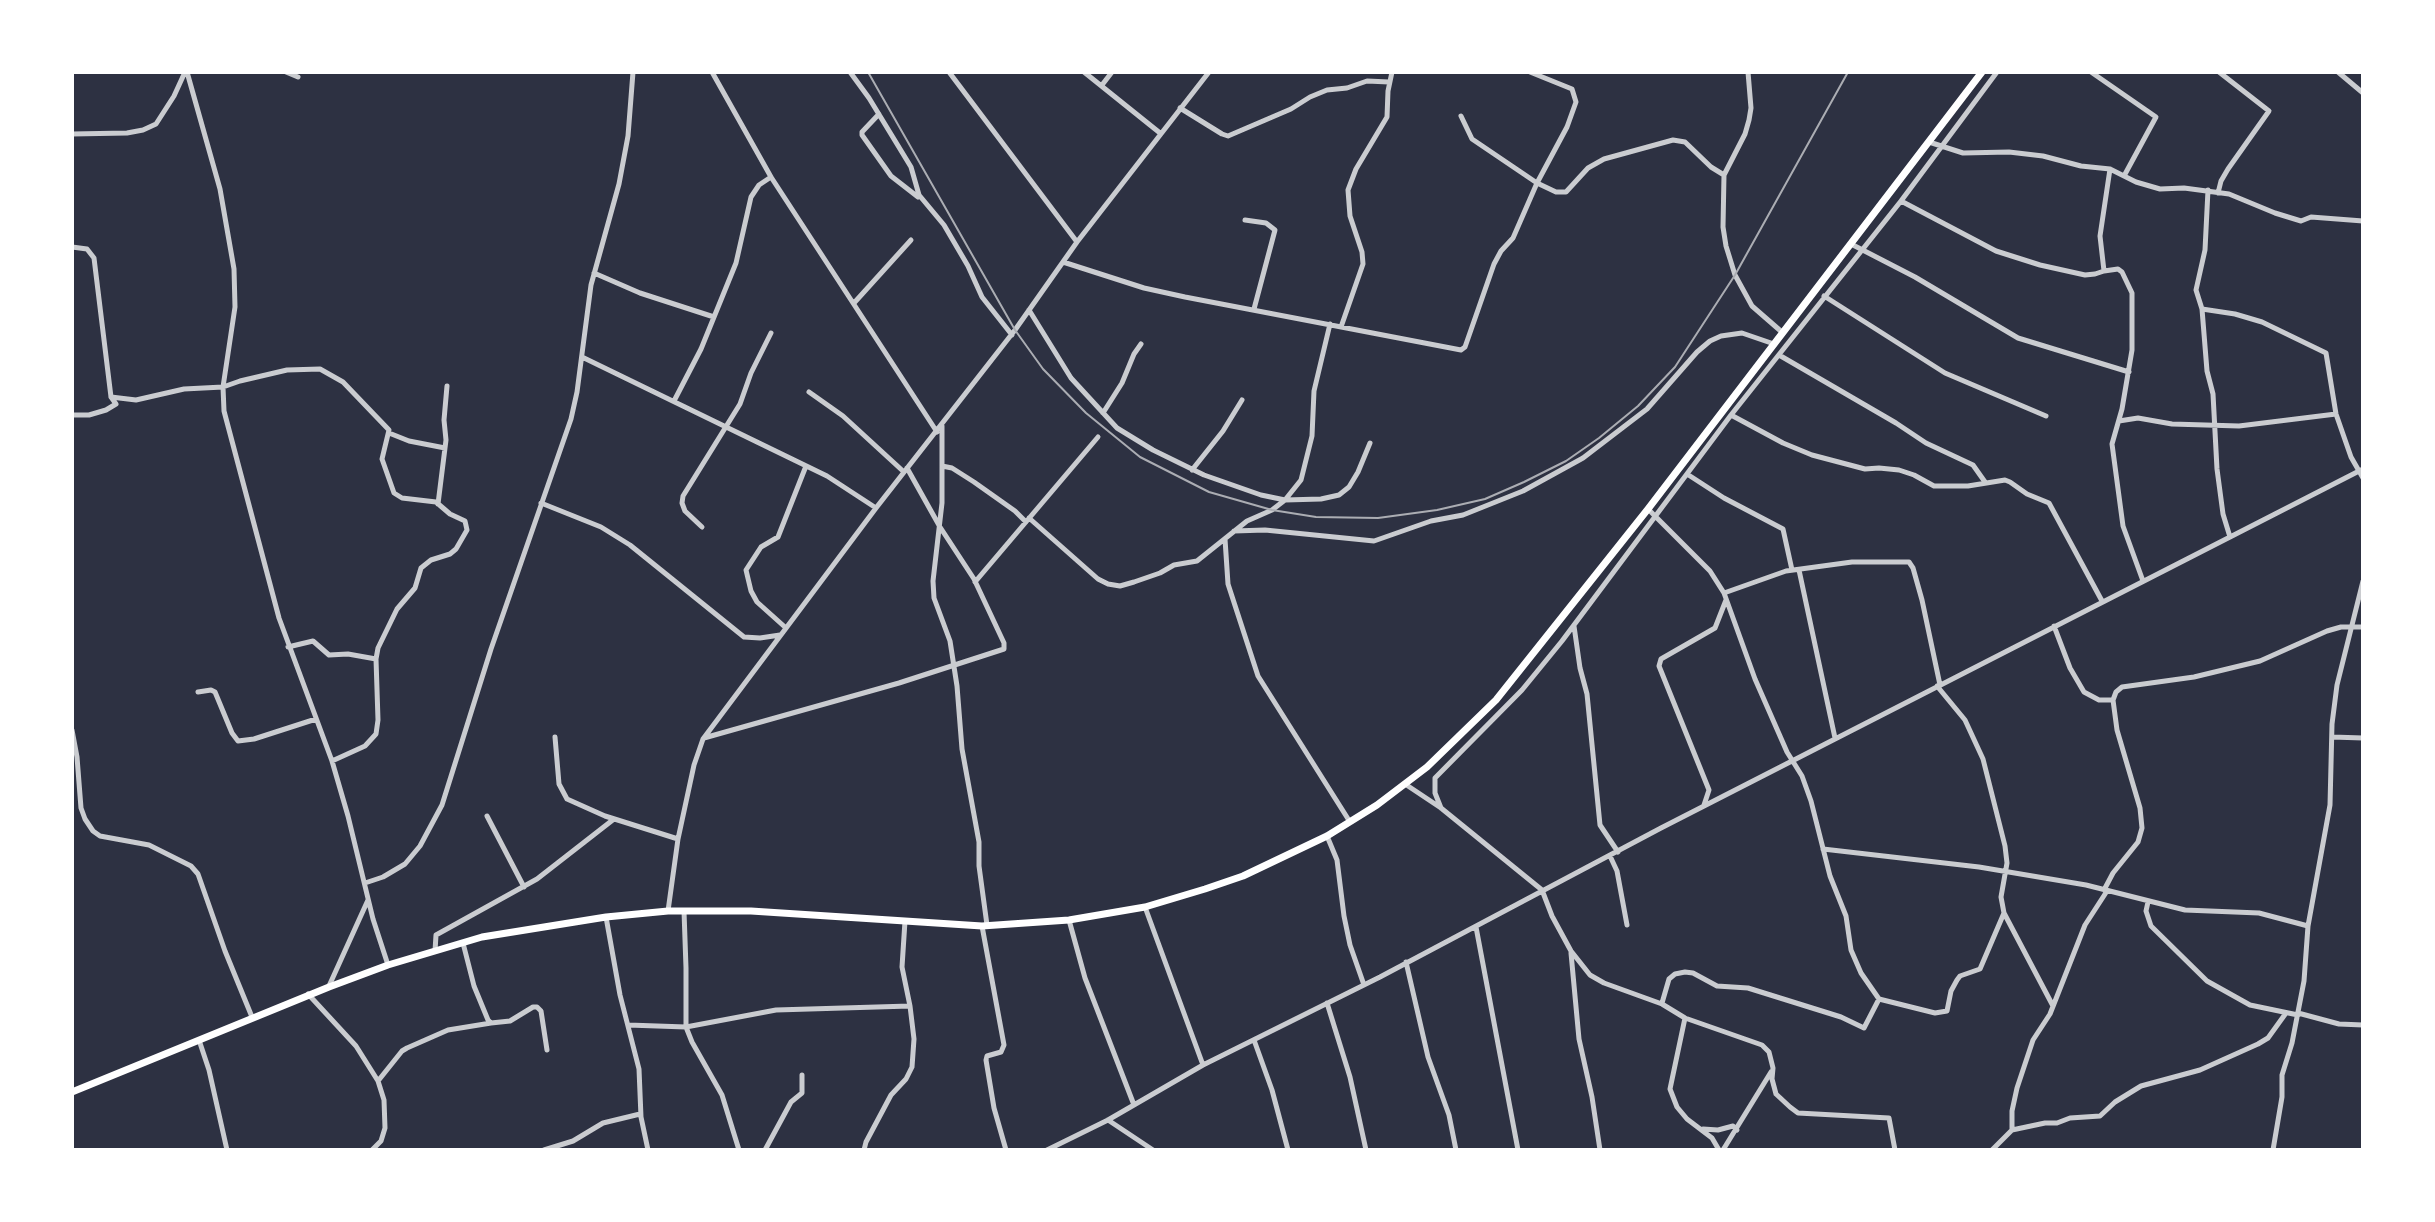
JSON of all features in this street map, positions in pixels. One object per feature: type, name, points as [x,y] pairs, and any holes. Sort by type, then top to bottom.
[{"type":"main road","points":[[72,1092],[308,994],[388,965],[511,931],[668,911],[751,911],[985,926],[1069,920],[1145,907],[1243,876],[1327,836],[1405,784],[1451,747],[1496,700],[1648,509],[1982,72]]},
{"type":"street","points":[[72,134],[127,133],[156,124],[186,72]]},
{"type":"street","points":[[186,72],[220,189],[234,269],[235,307],[223,387],[224,411],[288,647],[332,761],[388,965]]},
{"type":"street","points":[[286,72],[298,77]]},
{"type":"street","points":[[365,883],[405,864],[420,846],[442,805],[491,649],[571,419],[588,299],[619,184],[628,136],[633,72]]},
{"type":"street","points":[[712,72],[771,177],[937,432]]},
{"type":"street","points":[[850,72],[911,167],[922,200]]},
{"type":"street","points":[[949,72],[1077,242]]},
{"type":"street","points":[[1084,72],[1160,133]]},
{"type":"street","points":[[1102,85],[1112,72]]},
{"type":"street","points":[[668,911],[678,839],[694,765],[703,739],[876,508],[1012,335],[1077,242],[1209,72]]},
{"type":"street","points":[[1341,327],[1363,264],[1350,216],[1348,190],[1356,169],[1387,117],[1392,72]]},
{"type":"street","points":[[1063,262],[1144,288],[1464,349],[1494,264],[1513,238],[1576,102],[1572,89],[1530,72]]},
{"type":"street","points":[[1748,72],[1751,108],[1745,134],[1724,175],[1723,227],[1728,259],[1752,306],[1783,333]]},
{"type":"street","points":[[1441,808],[1435,793],[1435,778],[1522,690],[1574,626],[1731,415],[1901,201],[1997,72]]},
{"type":"street","points":[[2091,72],[2156,117],[2124,176]]},
{"type":"street","points":[[2218,193],[2228,169],[2269,111],[2219,72]]},
{"type":"street","points":[[2338,72],[2363,93]]},
{"type":"street","points":[[1180,108],[1228,136],[1327,90],[1347,88],[1367,81],[1389,82]]},
{"type":"street","points":[[879,114],[862,135],[891,176],[922,200],[944,225],[982,297],[1012,335]]},
{"type":"street","points":[[1461,116],[1472,139],[1537,183],[1556,192],[1566,192],[1588,168],[1604,159],[1673,140],[1685,142],[1724,175]]},
{"type":"street","points":[[1928,141],[1963,153],[2009,152],[2110,169],[2160,189],[2208,190],[2229,194],[2301,221],[2311,217],[2363,221]]},
{"type":"street","points":[[2104,271],[2100,236],[2110,169]]},
{"type":"street","points":[[674,401],[714,317],[740,252],[751,197],[759,185],[771,177]]},
{"type":"street","points":[[2208,190],[2205,250],[2197,285],[2207,371],[2213,394],[2223,514],[2230,537]]},
{"type":"street","points":[[1901,201],[1996,251],[2085,275],[2118,269],[2122,272],[2132,293],[2132,350],[2112,444],[2123,526],[2143,581]]},
{"type":"street","points":[[1245,220],[1266,223],[1275,230],[1254,309]]},
{"type":"street","points":[[854,303],[911,240]]},
{"type":"street","points":[[1850,243],[2018,338],[2129,372]]},
{"type":"street","points":[[72,247],[87,249],[94,258],[111,397],[116,404]]},
{"type":"street","points":[[594,273],[640,293],[714,317]]},
{"type":"street","points":[[1824,296],[1945,373],[2046,416]]},
{"type":"street","points":[[2202,309],[2262,322],[2322,349],[2328,358],[2336,414],[2363,478]]},
{"type":"street","points":[[1029,310],[1071,378],[1117,428],[1192,470],[1252,493],[1285,500],[1321,499],[1339,495],[1349,487],[1370,443]]},
{"type":"street","points":[[942,466],[952,468],[1028,520],[1108,584],[1120,586],[1174,565],[1192,563],[1252,517],[1272,510],[1301,480],[1313,428],[1314,391],[1330,324]]},
{"type":"street","points":[[702,527],[685,511],[682,499],[726,429],[771,333]]},
{"type":"street","points":[[1234,531],[1265,530],[1374,541],[1431,521],[1463,515],[1523,491],[1583,458],[1647,409],[1710,341],[1742,333],[1775,344]]},
{"type":"street","points":[[1103,413],[1141,344]]},
{"type":"street","points":[[1779,355],[1926,443],[1973,465],[1985,482]]},
{"type":"street","points":[[582,357],[827,476],[876,508]]},
{"type":"street","points":[[72,415],[89,415],[127,400],[184,389],[223,387],[287,370],[320,369],[343,382],[387,426],[389,433],[382,459],[394,493],[402,498],[438,504],[465,521],[467,530],[453,552],[431,560],[421,568],[415,588],[395,612],[378,648],[376,734],[365,746],[332,761]]},
{"type":"street","points":[[438,504],[445,448],[447,386]]},
{"type":"street","points":[[703,739],[954,667],[1004,649],[975,582],[906,470],[843,416],[809,392]]},
{"type":"street","points":[[111,397],[127,400]]},
{"type":"street","points":[[1192,470],[1223,431],[1242,400]]},
{"type":"street","points":[[2118,421],[2138,418],[2172,424],[2239,426],[2336,414]]},
{"type":"street","points":[[1731,415],[1812,455],[1865,469],[1899,470],[1934,486],[2010,482],[2027,494],[2049,503],[2102,602]]},
{"type":"street","points":[[942,425],[940,527],[933,581],[934,598],[950,641],[962,749],[979,842],[985,926],[1004,1045],[1001,1052],[987,1056],[986,1060],[994,1108],[1006,1150]]},
{"type":"street","points":[[389,433],[409,441],[445,448]]},
{"type":"street","points":[[975,582],[1098,437]]},
{"type":"street","points":[[786,628],[757,602],[746,570],[761,547],[778,537],[806,466]]},
{"type":"street","points":[[1047,1150],[1108,1120],[1203,1065],[1476,927],[1703,806],[2361,470]]},
{"type":"street","points":[[1687,474],[1724,498],[1783,529],[1796,570],[1835,738]]},
{"type":"street","points":[[541,503],[601,527],[630,545],[744,637],[781,635]]},
{"type":"street","points":[[1648,509],[1710,571],[1724,593],[1755,679],[1811,801],[1830,876],[1846,916],[1854,958],[1879,999],[1935,1013],[1947,1011],[1951,991],[1960,976],[1980,969],[2004,913]]},
{"type":"street","points":[[1225,539],[1228,584],[1258,676],[1350,822]]},
{"type":"street","points":[[1724,593],[1768,576],[1796,570],[1852,562],[1909,562],[1922,600],[1938,685],[1965,720],[1983,759],[2005,846],[2006,871],[2001,897],[2004,913],[2053,1006]]},
{"type":"street","points":[[2273,1150],[2282,1097],[2282,1075],[2304,981],[2308,926],[2330,805],[2337,685],[2363,581]]},
{"type":"street","points":[[1703,806],[1709,790],[1659,666],[1661,659],[1715,628],[1726,600]]},
{"type":"street","points":[[1574,626],[1587,694],[1600,825],[1618,852]]},
{"type":"street","points":[[2054,626],[2070,668],[2084,692],[2099,700],[2113,700]]},
{"type":"street","points":[[2012,1130],[2017,1088],[2033,1040],[2053,1006],[2078,938],[2113,873],[2138,842],[2142,828],[2140,808],[2117,730],[2113,700],[2116,692],[2122,687],[2194,677],[2260,661],[2327,631],[2363,627]]},
{"type":"street","points":[[288,647],[313,641],[329,655],[348,654],[376,659]]},
{"type":"street","points":[[198,692],[215,692],[238,741],[254,739],[316,719]]},
{"type":"street","points":[[72,730],[81,808],[93,831],[100,836],[149,845],[191,866],[198,874],[252,1017]]},
{"type":"street","points":[[555,737],[559,784],[564,796],[574,804],[678,839]]},
{"type":"street","points":[[2332,737],[2363,738]]},
{"type":"street","points":[[1405,784],[1441,808],[1542,890],[1571,951],[1596,979],[1662,1004],[1685,1018],[1762,1045],[1769,1052],[1776,1094],[1798,1113],[1889,1118],[1895,1150]]},
{"type":"street","points":[[72,801],[81,808]]},
{"type":"street","points":[[487,816],[524,887]]},
{"type":"street","points":[[435,951],[436,935],[551,870],[614,819]]},
{"type":"street","points":[[1327,836],[1337,860],[1346,929],[1364,985]]},
{"type":"street","points":[[1823,849],[2006,871],[2106,890],[2197,912],[2259,913],[2308,926]]},
{"type":"street","points":[[1610,856],[1617,871],[1627,925]]},
{"type":"street","points":[[329,987],[368,899]]},
{"type":"street","points":[[2148,902],[2146,911],[2151,926],[2200,976],[2232,996],[2250,1005],[2286,1013],[2339,1024],[2363,1025]]},
{"type":"street","points":[[1145,907],[1203,1065]]},
{"type":"street","points":[[684,911],[686,1027],[722,1095],[739,1150]]},
{"type":"street","points":[[606,917],[620,995],[639,1069],[640,1114],[648,1150]]},
{"type":"street","points":[[1069,920],[1085,978],[1134,1105]]},
{"type":"street","points":[[864,1150],[891,1095],[912,1067],[914,1039],[902,967],[905,921]]},
{"type":"street","points":[[1476,927],[1518,1150]]},
{"type":"street","points":[[463,943],[478,998],[491,1023]]},
{"type":"street","points":[[1571,951],[1579,1039],[1600,1150]]},
{"type":"street","points":[[1406,962],[1428,1057],[1449,1115],[1456,1150]]},
{"type":"street","points":[[1662,1004],[1669,979],[1685,972],[1717,986],[1748,988],[1841,1017],[1864,1028],[1879,999]]},
{"type":"street","points":[[308,994],[356,1046],[378,1081],[384,1100],[385,1128],[375,1149]]},
{"type":"street","points":[[1327,1003],[1350,1077],[1366,1150]]},
{"type":"street","points":[[628,1025],[686,1027],[776,1010],[910,1006]]},
{"type":"street","points":[[378,1081],[402,1051],[440,1032],[510,1021],[533,1007],[541,1011],[547,1050]]},
{"type":"street","points":[[1992,1150],[2012,1130],[2070,1118],[2100,1116],[2115,1102],[2141,1086],[2200,1070],[2258,1044],[2268,1038],[2286,1013]]},
{"type":"street","points":[[1685,1018],[1670,1089],[1677,1107],[1687,1119],[1712,1138],[1721,1150],[1737,1130],[1773,1068]]},
{"type":"street","points":[[199,1040],[213,1084],[227,1150]]},
{"type":"street","points":[[1254,1040],[1272,1090],[1288,1150]]},
{"type":"street","points":[[765,1150],[791,1102],[803,1090],[802,1075]]},
{"type":"street","points":[[544,1150],[573,1141],[603,1123],[640,1114]]},
{"type":"street","points":[[1108,1120],[1153,1150]]},
{"type":"street","points":[[1702,1129],[1718,1130],[1733,1126],[1737,1130]]},
{"type":"railway","points":[[868,72],[1015,330],[1043,369],[1086,413],[1140,457],[1209,492],[1272,510],[1316,517],[1378,518],[1437,510],[1485,499],[1566,461],[1638,406],[1675,367],[1735,275],[1848,72]]}]
